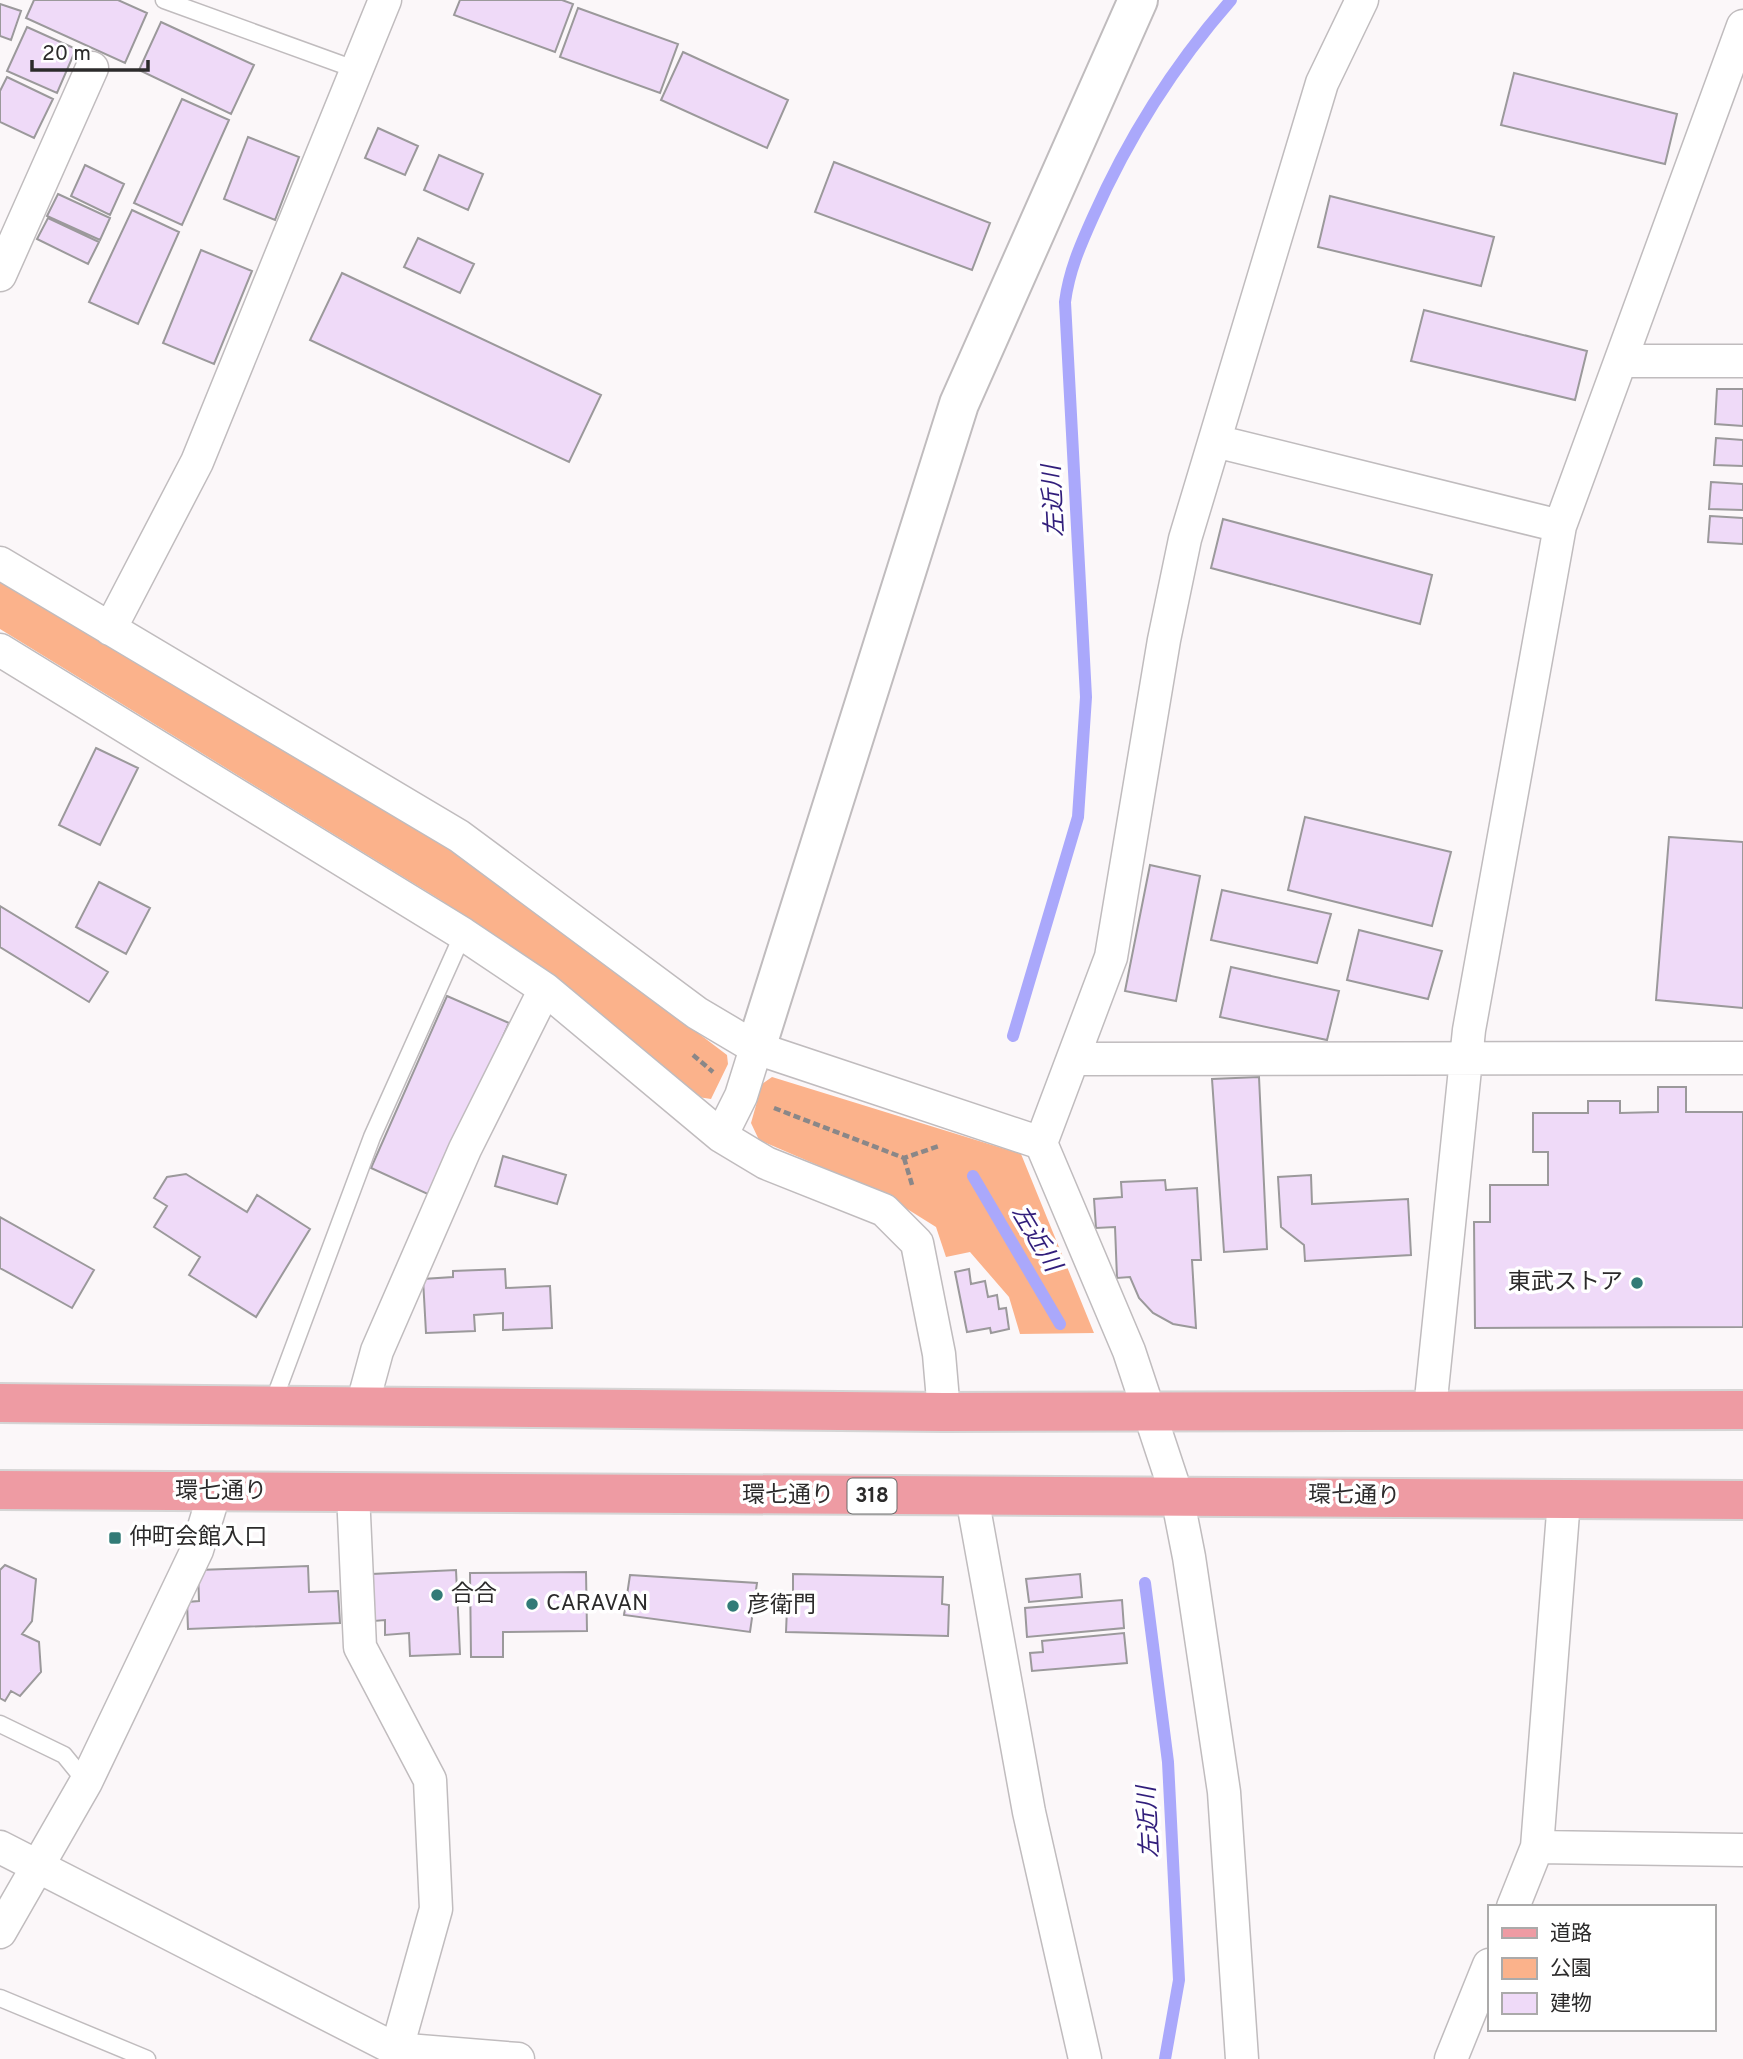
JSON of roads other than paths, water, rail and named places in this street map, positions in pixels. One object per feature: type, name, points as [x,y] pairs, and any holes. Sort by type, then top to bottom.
[{"type":"main road","points":[[0,1403],[944,1412],[1743,1410]]},
{"type":"main road","name":"環七通り","points":[[0,1490],[1743,1500]]},
{"type":"street","points":[[110,629],[197,462],[385,0]]},
{"type":"street","points":[[721,1136],[741,1096],[959,404],[1138,0]]},
{"type":"street","points":[[1242,2059],[1224,1792],[1189,1557],[1177,1496],[1129,1351],[1041,1143],[1111,957],[1164,640],[1185,539],[1322,83],[1362,0]]},
{"type":"street","points":[[1430,1409],[1464,1061],[1560,526],[1741,36]]},
{"type":"street","points":[[0,275],[92,68]]},
{"type":"street","points":[[1621,361],[1743,361]]},
{"type":"street","points":[[1215,441],[1560,526]]},
{"type":"street","points":[[0,563],[459,836],[697,1013],[756,1048],[1041,1143]]},
{"type":"street","points":[[0,650],[463,934],[545,989],[721,1136],[766,1163],[884,1210],[917,1243],[939,1354],[944,1412]]},
{"type":"street","points":[[362,1406],[377,1351],[460,1161],[545,989]]},
{"type":"street","points":[[1073,1059],[1464,1061],[1743,1058]]},
{"type":"street","points":[[0,1932],[86,1782],[197,1550],[215,1491]]},
{"type":"street","points":[[354,1493],[360,1647],[430,1780],[436,1909],[395,2054]]},
{"type":"street","points":[[972,1497],[1029,1812],[1085,2059]]},
{"type":"street","points":[[1514,1905],[1537,1847],[1563,1500]]},
{"type":"street","points":[[0,1847],[395,2054],[518,2059]]},
{"type":"street","points":[[1537,1847],[1743,1850]]},
{"type":"street","points":[[1451,2059],[1488,1967]]},
{"type":"lane","points":[[164,0],[357,70]]},
{"type":"lane","points":[[272,1406],[372,1137],[463,934]]},
{"type":"lane","points":[[0,1724],[64,1755],[86,1782]]},
{"type":"lane","points":[[0,1998],[147,2059]]},
{"type":"waterway","name":"左近川","points":[[1013,1036],[1078,817],[1086,697],[1065,302],[1069,280],[1088,228],[1137,131],[1190,50],[1231,0]]},
{"type":"waterway","name":"左近川","points":[[973,1176],[1060,1324]]},
{"type":"waterway","name":"左近川","points":[[1145,1583],[1168,1762],[1179,1980],[1165,2059]]},
{"type":"place","name":"東武ストア","points":[[1637,1283]]},
{"type":"place","name":"仲町会館入口","points":[[115,1538]]},
{"type":"place","name":"合合","points":[[437,1595]]},
{"type":"place","name":"CARAVAN","points":[[532,1604]]},
{"type":"place","name":"彦衛門","points":[[733,1606]]}]
